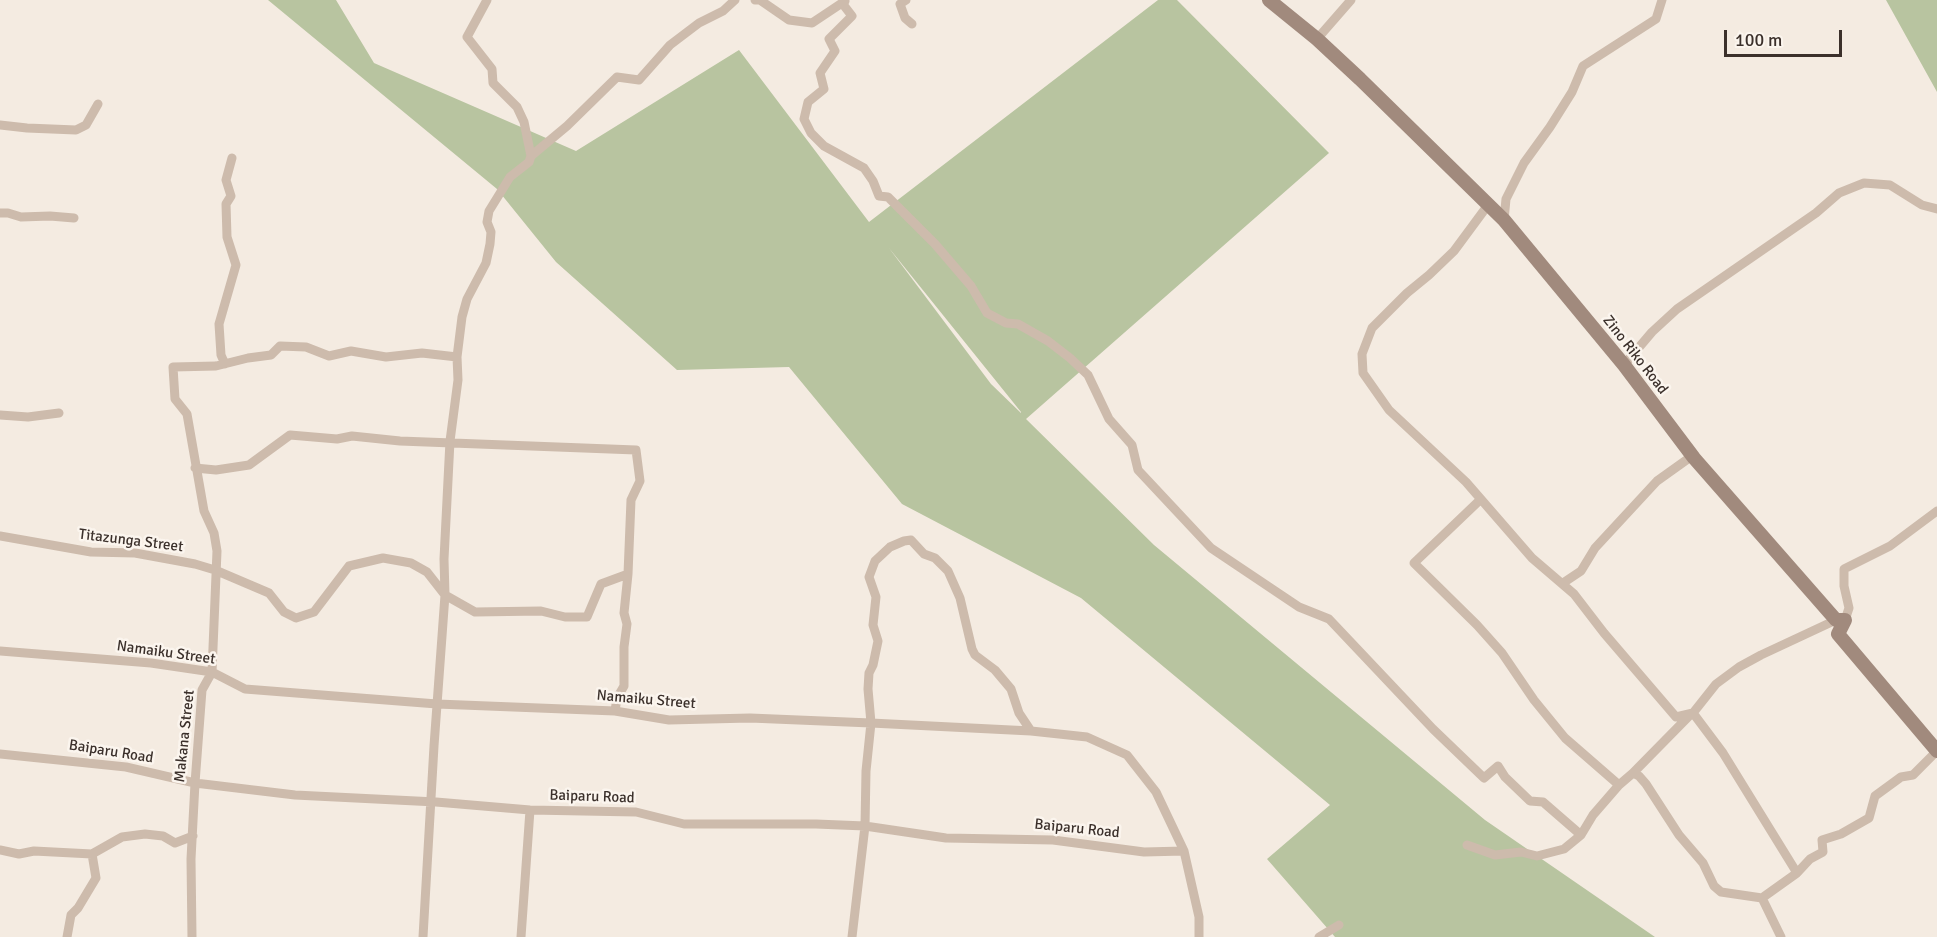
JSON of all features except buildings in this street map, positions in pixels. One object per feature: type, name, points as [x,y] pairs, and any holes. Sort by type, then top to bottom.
[{"type":"street","points":[[423,937],[445,595],[444,559],[450,441],[458,380],[456,357],[467,299],[486,263],[491,238],[487,222],[489,211],[494,201],[497,200],[503,185],[529,162],[531,156],[524,123],[516,107],[493,83],[492,69],[467,37],[487,0]]},
{"type":"street","points":[[531,156],[567,126],[617,77],[639,80],[670,45],[699,22],[723,11],[735,0]]},
{"type":"street","points":[[755,0],[760,0],[789,20],[812,23],[844,2],[852,16],[829,39],[835,51],[820,74],[824,89],[808,102],[804,119],[811,133],[824,146],[864,168],[879,196],[888,197],[935,244],[971,286],[987,314],[1006,323],[1018,324],[1048,341],[1088,375],[1109,419],[1132,445],[1138,470],[1211,548],[1299,607],[1329,619],[1433,729],[1484,778],[1498,766],[1530,801],[1543,802],[1581,835]]},
{"type":"street","name":"Zino Riko Road","points":[[1269,0],[1317,39],[1360,79],[1504,220],[1624,365],[1692,456],[1840,620]]},
{"type":"street","points":[[1317,39],[1351,0]]},
{"type":"street","points":[[1504,220],[1506,199],[1524,162],[1566,101],[1583,66],[1656,19],[1662,0]]},
{"type":"street","points":[[901,1],[905,18],[912,24]]},
{"type":"street","points":[[0,124],[51,130],[76,130],[86,125],[98,104]]},
{"type":"street","points":[[232,158],[226,180],[231,196],[226,204],[227,237],[236,265],[219,324],[221,355],[225,364],[271,355],[280,346],[306,347],[329,356],[351,351],[386,357],[422,353],[456,357]]},
{"type":"street","points":[[1624,365],[1652,332],[1677,309],[1816,213],[1839,193],[1863,183],[1890,185],[1922,205],[1937,209]]},
{"type":"street","points":[[1488,205],[1454,251],[1372,328],[1362,354],[1363,373],[1389,410],[1481,499],[1532,558],[1575,594],[1604,633],[1676,717],[1693,713]]},
{"type":"street","points":[[0,213],[8,213],[21,218],[50,216],[74,218]]},
{"type":"street","name":"Makana Street","points":[[192,937],[191,859],[195,783],[202,690],[212,672],[217,551],[214,533],[204,511],[187,414],[175,399],[173,367],[225,364]]},
{"type":"street","points":[[0,415],[28,417],[58,413]]},
{"type":"street","points":[[195,468],[216,470],[249,465],[290,435],[337,439],[352,436],[400,441],[450,441],[636,450],[640,481],[632,500],[624,613],[627,624],[624,647],[624,686],[617,698],[615,711]]},
{"type":"street","points":[[1563,583],[1581,571],[1595,548],[1657,481],[1692,456]]},
{"type":"street","points":[[1481,499],[1414,562],[1502,653],[1534,700],[1565,738],[1619,785]]},
{"type":"street","points":[[1633,773],[1640,776],[1646,783],[1679,835],[1703,863],[1714,886],[1721,892],[1762,898],[1797,873],[1810,859],[1823,852],[1822,840],[1840,834],[1869,818],[1875,796],[1901,777],[1913,775],[1937,751],[1838,634],[1840,620],[1849,608],[1844,586],[1844,569],[1890,546],[1937,511]]},
{"type":"street","name":"Titazunga Street","points":[[0,536],[91,552],[135,553],[195,564],[269,593],[284,612],[296,618],[314,612],[349,566],[383,558],[411,563],[427,572],[445,595],[475,612],[541,612],[565,617],[586,617],[601,584],[628,574]]},
{"type":"street","points":[[852,937],[865,826],[866,771],[871,723],[869,673],[878,641],[873,625],[876,597],[869,577],[875,561],[890,547],[904,540],[911,540],[924,554],[935,558],[948,571],[960,598],[975,655],[995,670],[1011,689],[1019,713],[1031,730]]},
{"type":"street","points":[[1467,845],[1495,855],[1521,852],[1538,856],[1564,849],[1581,835],[1593,815],[1619,785],[1693,713],[1716,684],[1739,667],[1761,655],[1840,620]]},
{"type":"street","name":"Namaiku Street","points":[[0,651],[151,663],[212,672],[245,689],[437,705],[615,711],[669,720],[750,718],[1031,730],[1087,737],[1127,755],[1156,792],[1184,851],[1199,916],[1199,937]]},
{"type":"street","points":[[1693,713],[1723,753],[1797,873]]},
{"type":"street","name":"Baiparu Road","points":[[0,754],[126,767],[195,783],[295,795],[530,810],[636,812],[684,824],[865,826],[946,838],[1053,840],[1144,852],[1184,851]]},
{"type":"street","points":[[521,937],[530,810]]},
{"type":"street","points":[[0,850],[19,854],[34,851],[92,854],[122,837],[145,834],[163,836],[175,843],[193,836]]},
{"type":"street","points":[[67,937],[71,915],[78,908],[96,878],[92,854]]},
{"type":"street","points":[[1762,898],[1781,937]]},
{"type":"street","points":[[1319,937],[1339,925]]},
{"type":"green space","points":[[268,0],[336,0],[374,63],[576,151],[739,50],[869,222],[1158,0],[1177,0],[1329,153],[1026,419],[1154,545],[1485,820],[1655,937],[1335,937],[1267,859],[1330,805],[1081,598],[902,504],[789,367],[677,370],[556,262],[497,189]],"holes":[[[889,248],[1021,412],[991,384]]]},
{"type":"green space","points":[[1886,0],[1937,0],[1937,92]]}]
